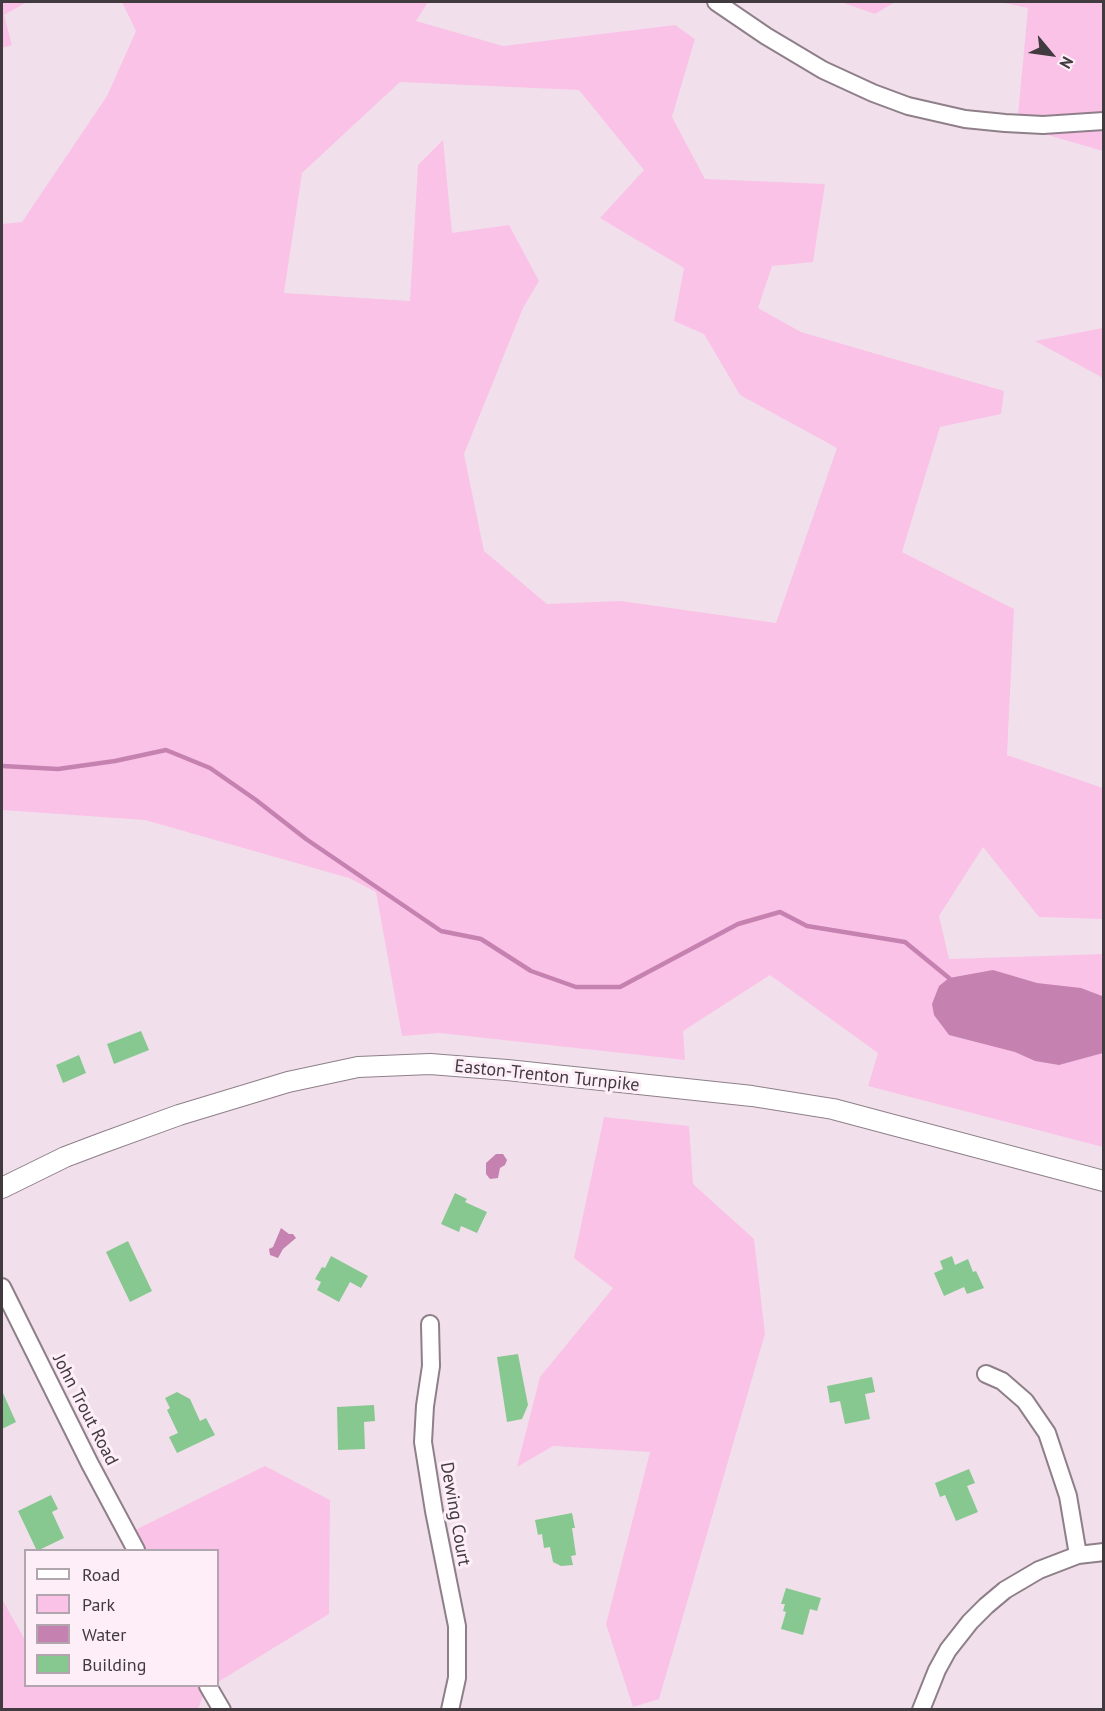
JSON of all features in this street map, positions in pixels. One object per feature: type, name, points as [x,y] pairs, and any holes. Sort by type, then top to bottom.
[{"type":"main road","name":"Easton-Trenton Turnpike","points":[[2,1188],[64,1157],[179,1115],[288,1082],[358,1067],[430,1064],[752,1096],[833,1109],[1104,1180]]},
{"type":"street","points":[[716,2],[766,36],[823,70],[908,106],[965,119],[1005,123],[1043,125],[1104,121]]},
{"type":"street","name":"John Trout Road","points":[[2,1287],[135,1549]]},
{"type":"street","name":"Dewing Court","points":[[430,1324],[431,1366],[423,1442],[434,1512],[457,1626],[457,1678],[450,1710]]},
{"type":"street","points":[[986,1374],[1002,1381],[1017,1394],[1047,1433],[1068,1496],[1078,1555]]},
{"type":"street","points":[[921,1710],[937,1670],[948,1650],[986,1606],[1005,1590],[1033,1573],[1078,1555],[1104,1552]]},
{"type":"street","points":[[209,1687],[222,1710]]},
{"type":"green space","points":[[2,2],[27,2],[4,15],[12,45],[2,48]]},
{"type":"green space","points":[[122,2],[428,2],[416,21],[503,46],[675,25],[695,39],[672,117],[705,179],[825,184],[813,262],[772,266],[758,308],[801,332],[1004,391],[1001,414],[940,427],[902,552],[1014,609],[1007,755],[1103,788],[1103,919],[1039,917],[983,847],[939,916],[949,959],[1103,954],[1103,1147],[868,1086],[878,1053],[770,975],[683,1031],[685,1060],[440,1033],[402,1036],[376,892],[349,878],[145,820],[2,810],[2,224],[22,222],[107,96],[136,31]],"holes":[[[400,82],[579,90],[644,170],[600,218],[684,268],[674,321],[704,334],[740,395],[837,448],[776,623],[621,601],[547,604],[484,551],[464,454],[523,308],[539,281],[509,225],[452,233],[443,140],[418,165],[410,301],[284,293],[302,173]]]},
{"type":"green space","points":[[841,2],[895,2],[875,14]]},
{"type":"green space","points":[[999,2],[1103,2],[1103,151],[1017,126],[1028,8]]},
{"type":"green space","points":[[1103,328],[1103,378],[1035,341]]},
{"type":"green space","points":[[604,1117],[689,1126],[693,1184],[754,1239],[765,1334],[659,1699],[633,1707],[606,1624],[650,1452],[553,1446],[517,1467],[540,1377],[613,1288],[574,1258]]},
{"type":"green space","points":[[265,1466],[330,1500],[329,1614],[219,1681],[219,1549],[132,1549],[125,1535]]},
{"type":"green space","points":[[2,1599],[24,1638],[24,1687],[209,1687],[206,1689],[198,1709],[2,1709]]},
{"type":"water","points":[[993,970],[1037,983],[1081,988],[1104,997],[1103,1053],[1059,1065],[1035,1061],[1015,1052],[949,1035],[934,1015],[932,1004],[939,986],[949,978]]},
{"type":"water","points":[[496,1154],[503,1154],[507,1160],[500,1168],[498,1178],[490,1179],[486,1174],[486,1163]]},
{"type":"water","points":[[281,1228],[296,1238],[283,1249],[278,1258],[270,1255],[269,1249],[273,1247]]},
{"type":"building","points":[[141,1031],[149,1050],[114,1064],[107,1044]]},
{"type":"building","points":[[79,1055],[86,1073],[63,1083],[56,1065]]},
{"type":"building","points":[[455,1193],[467,1199],[465,1202],[487,1212],[477,1233],[461,1226],[459,1232],[441,1224]]},
{"type":"building","points":[[128,1241],[152,1291],[130,1302],[106,1252]]},
{"type":"building","points":[[331,1256],[368,1276],[361,1288],[350,1282],[339,1302],[317,1290],[321,1282],[315,1279],[322,1267],[325,1268]]},
{"type":"building","points":[[952,1256],[955,1265],[968,1259],[973,1272],[976,1271],[984,1288],[967,1294],[964,1287],[944,1296],[934,1273],[943,1269],[940,1261]]},
{"type":"building","points":[[518,1354],[528,1405],[522,1419],[507,1422],[497,1357]]},
{"type":"building","points":[[872,1377],[875,1392],[865,1394],[870,1419],[845,1424],[840,1401],[830,1403],[827,1386]]},
{"type":"building","points":[[2,1391],[16,1422],[2,1429]]},
{"type":"building","points":[[177,1392],[190,1399],[200,1421],[206,1418],[215,1435],[177,1453],[169,1437],[178,1433],[167,1410],[170,1408],[165,1398]]},
{"type":"building","points":[[374,1405],[375,1421],[364,1422],[365,1449],[338,1450],[337,1407]]},
{"type":"building","points":[[969,1469],[975,1483],[967,1486],[978,1512],[956,1521],[945,1495],[940,1497],[935,1483]]},
{"type":"building","points":[[51,1495],[58,1509],[52,1512],[64,1538],[41,1549],[36,1549],[18,1511]]},
{"type":"building","points":[[572,1513],[576,1555],[571,1556],[573,1565],[561,1566],[553,1562],[550,1547],[544,1548],[542,1534],[538,1535],[535,1520]]},
{"type":"building","points":[[786,1588],[821,1598],[817,1611],[810,1609],[803,1635],[781,1629],[786,1612],[783,1611],[785,1604],[781,1604]]},
{"type":"waterway","points":[[2,766],[58,769],[115,761],[166,750],[210,768],[306,839],[441,931],[481,939],[531,971],[576,987],[620,987],[738,924],[780,912],[807,926],[905,942],[949,978]]}]
